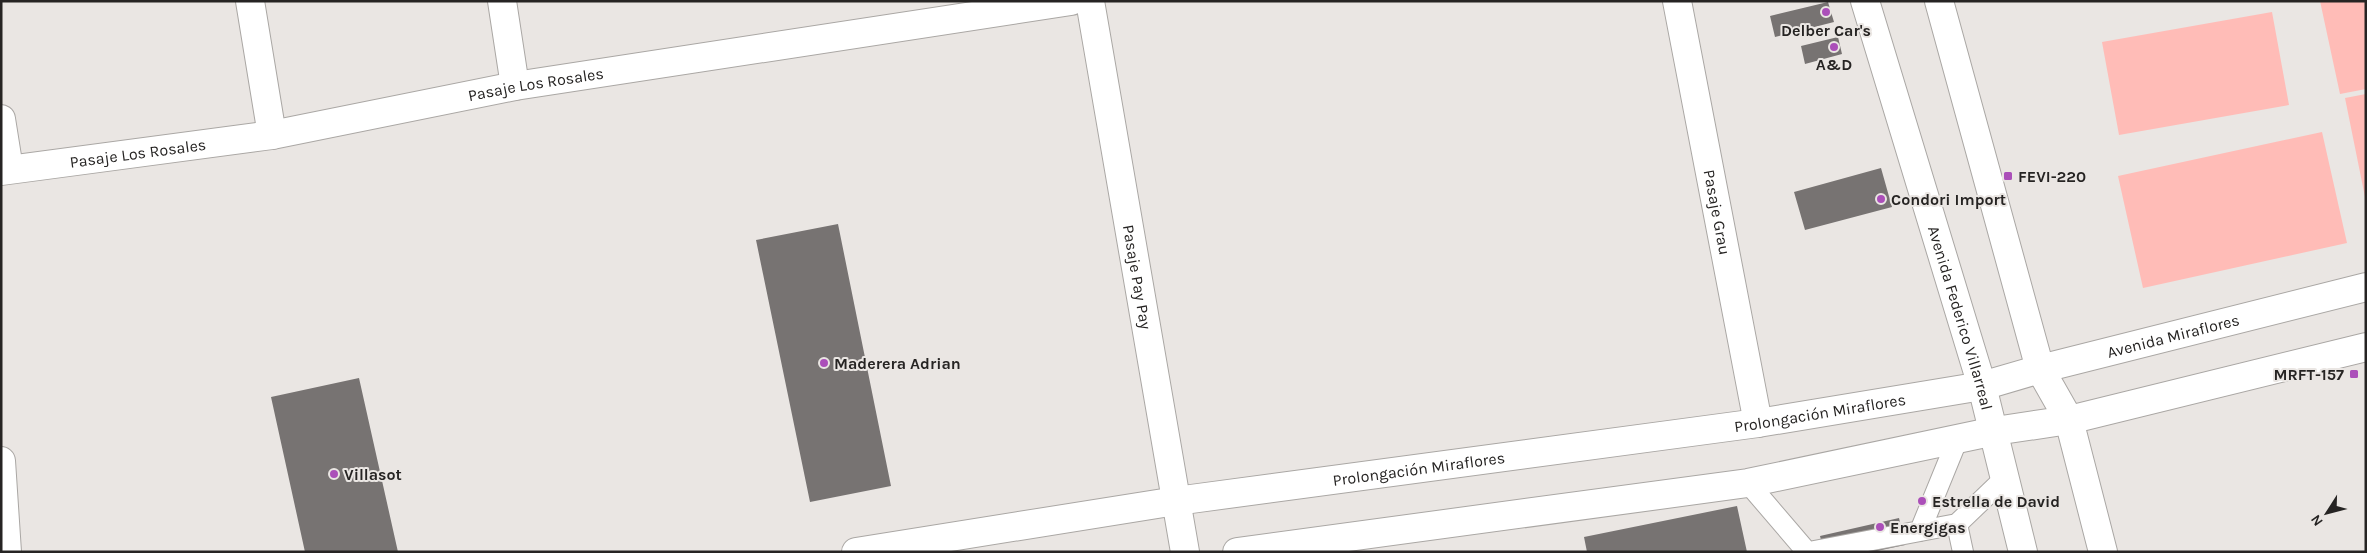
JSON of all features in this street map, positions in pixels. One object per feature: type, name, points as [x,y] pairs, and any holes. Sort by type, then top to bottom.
[{"type":"main road","points":[[250,1],[272,135]]},
{"type":"main road","points":[[502,1],[515,86]]},
{"type":"main road","name":"Pasaje Los Rosales","points":[[5,170],[272,135],[515,86],[1071,1]]},
{"type":"main road","name":"Pasaje Pay Pay","points":[[1090,1],[1185,552]]},
{"type":"main road","name":"Pasaje Grau","points":[[1676,1],[1758,423]]},
{"type":"main road","name":"Avenida Federico Villarreal","points":[[1865,1],[1995,431],[2004,478],[2023,552]]},
{"type":"main road","points":[[1939,1],[2040,369],[2069,420],[2103,552]]},
{"type":"main road","points":[[1,119],[5,170]]},
{"type":"main road","name":"Avenida Miraflores","points":[[1982,386],[2040,369],[2366,288]]},
{"type":"main road","points":[[1237,552],[1748,483],[1958,438],[2069,420],[2366,346]]},
{"type":"main road","name":"Prolongación Miraflores","points":[[856,552],[1176,501],[1758,423],[1982,386]]},
{"type":"main road","points":[[1,461],[7,552]]},
{"type":"lane","points":[[1920,531],[1958,438]]},
{"type":"lane","points":[[1748,483],[1808,552],[1957,524],[2004,478]]},
{"type":"lane","points":[[1957,524],[1963,552]]},
{"type":"shaded area","points":[[2320,1],[2366,1],[2366,89],[2340,94]]},
{"type":"shaded area","points":[[2272,12],[2289,105],[2119,135],[2102,42]]},
{"type":"shaded area","points":[[2366,94],[2366,202],[2345,98]]},
{"type":"shaded area","points":[[2322,132],[2347,243],[2143,288],[2118,176]]},
{"type":"building","points":[[1828,2],[1834,22],[1775,37],[1770,16]]},
{"type":"building","points":[[1838,37],[1842,54],[1805,64],[1801,46]]},
{"type":"building","points":[[1881,168],[1892,207],[1805,230],[1794,192]]},
{"type":"building","name":"Maderera Adrian","points":[[838,224],[891,486],[810,502],[756,240]]},
{"type":"building","name":"Villasot","points":[[359,378],[398,552],[305,552],[271,397]]},
{"type":"building","points":[[1737,506],[1747,552],[1587,552],[1584,537]]},
{"type":"building","name":"Energigas","points":[[1899,518],[1905,545],[1872,552],[1824,552],[1820,536]]},
{"type":"place","name":"Delber Car's","points":[[1826,12]]},
{"type":"place","name":"A&D","points":[[1834,47]]},
{"type":"place","name":"FEVI-220","points":[[2008,176]]},
{"type":"place","name":"Condori Import","points":[[1881,199]]},
{"type":"place","name":"Maderera Adrian","points":[[824,363]]},
{"type":"place","name":"MRFT-157","points":[[2354,374]]},
{"type":"place","name":"Villasot","points":[[334,474]]},
{"type":"place","name":"Estrella de David","points":[[1922,501]]},
{"type":"place","name":"Energigas","points":[[1880,527]]}]
